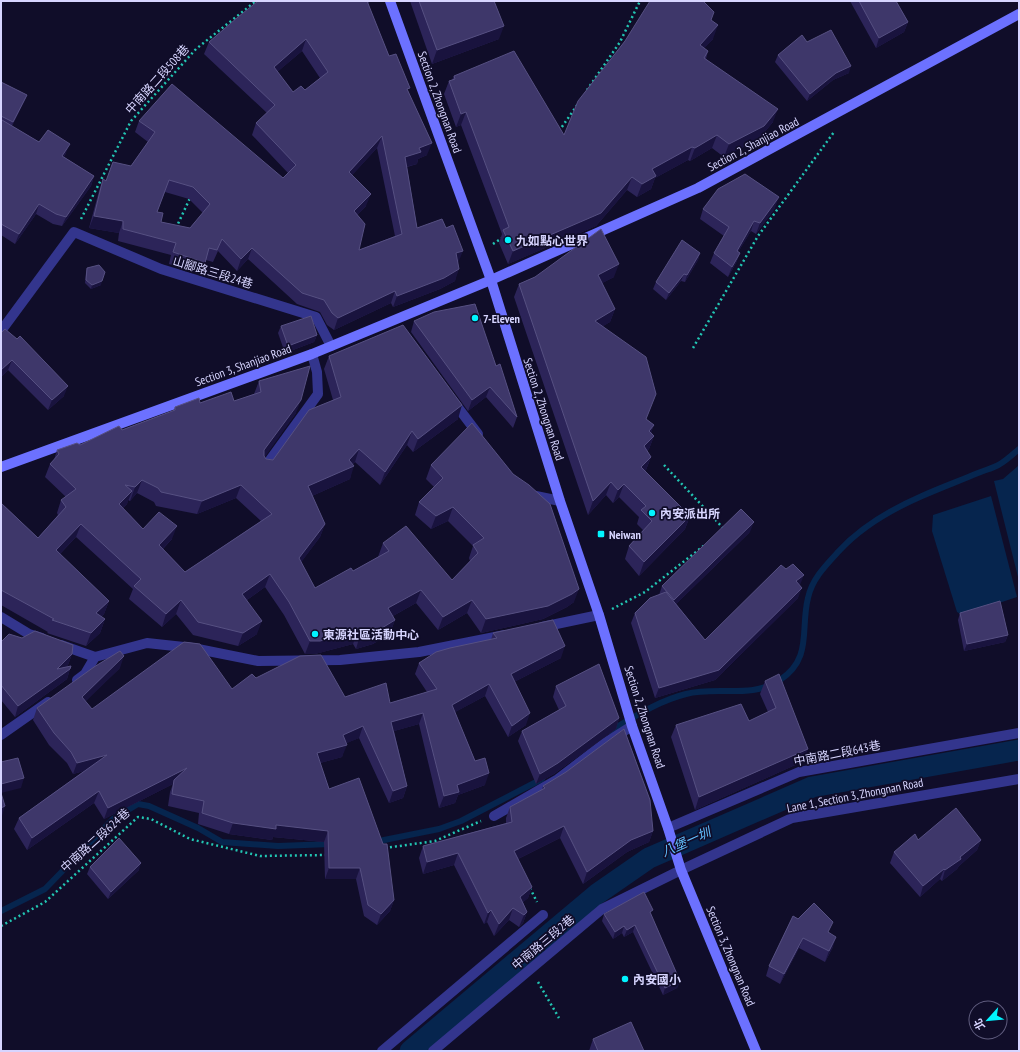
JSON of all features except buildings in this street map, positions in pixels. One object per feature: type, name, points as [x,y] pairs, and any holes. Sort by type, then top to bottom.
[{"type":"main road","name":"Section 2, Zhongnan Road","points":[[390,1],[491,280],[560,501],[599,615],[632,726],[668,828],[681,870]]},
{"type":"main road","name":"Section 2, Shanjiao Road","points":[[491,280],[698,188],[1019,14]]},
{"type":"main road","name":"Section 3, Shanjiao Road","points":[[1,468],[396,323],[491,280]]},
{"type":"main road","name":"Section 3, Zhongnan Road","points":[[681,870],[756,1051]]},
{"type":"street","points":[[1,331],[74,232]]},
{"type":"street","name":"山腳路三段24巷","points":[[74,232],[161,270],[316,317],[331,346]]},
{"type":"street","points":[[266,467],[318,394],[317,372],[312,354]]},
{"type":"street","points":[[449,395],[485,445]]},
{"type":"street","points":[[523,490],[534,496],[560,501]]},
{"type":"street","points":[[535,629],[599,615]]},
{"type":"street","points":[[1,617],[29,634],[95,657],[147,643],[193,648],[258,661],[340,660],[419,652],[512,633]]},
{"type":"street","points":[[1,735],[85,674],[95,657]]},
{"type":"street","points":[[494,816],[558,779],[605,743],[632,726]]},
{"type":"street","name":"中南路二段643巷","points":[[668,828],[799,772],[1019,733]]},
{"type":"street","name":"Lane 1, Section 3, Zhongnan Road","points":[[681,870],[792,818],[1019,779]]},
{"type":"street","name":"中南路三段2巷","points":[[433,1051],[602,909],[681,870]]},
{"type":"street","points":[[382,1051],[543,915]]},
{"type":"path","name":"中南路二段508巷","points":[[74,232],[131,121],[196,49],[256,1]]},
{"type":"path","points":[[583,97],[620,42],[640,1]]},
{"type":"path","points":[[555,136],[579,102]]},
{"type":"path","points":[[693,348],[758,236],[837,128]]},
{"type":"path","points":[[175,230],[188,199],[192,194]]},
{"type":"path","points":[[480,252],[506,235]]},
{"type":"path","points":[[664,465],[724,530],[718,534]]},
{"type":"path","points":[[599,615],[645,592],[712,539]]},
{"type":"path","points":[[381,848],[435,841],[494,816]]},
{"type":"path","name":"中南路二段624巷","points":[[1,926],[45,902],[138,817],[151,819],[190,839],[260,856],[334,854]]},
{"type":"path","points":[[529,886],[543,915]]},
{"type":"path","points":[[530,969],[559,1018]]},
{"type":"water","points":[[1019,465],[1019,581],[994,481],[1003,479]]},
{"type":"water","points":[[991,496],[1017,597],[963,615],[957,612],[932,531],[933,515]]},
{"type":"waterway","points":[[610,731],[646,710],[676,697],[698,692],[746,691],[769,686],[780,680],[790,671],[797,662],[801,653],[808,598],[816,578],[848,542],[867,526],[899,507],[936,490],[995,467],[1019,449]]},
{"type":"waterway","name":"八堡一圳","points":[[410,1051],[597,894],[649,858],[812,787],[1019,750]]},
{"type":"waterway","points":[[374,842],[439,829],[461,821],[542,779]]},
{"type":"waterway","points":[[1,911],[45,889],[113,819],[138,804],[149,806],[198,828],[222,842],[278,846],[331,844]]},
{"type":"place","name":"九如點心世界","points":[[508,240]]},
{"type":"place","name":"7-Eleven","points":[[475,318]]},
{"type":"place","name":"內安派出所","points":[[652,513]]},
{"type":"place","name":"Neiwan","points":[[601,534]]},
{"type":"place","name":"東源社區活動中心","points":[[315,634]]},
{"type":"place","name":"內安國小","points":[[625,979]]}]
